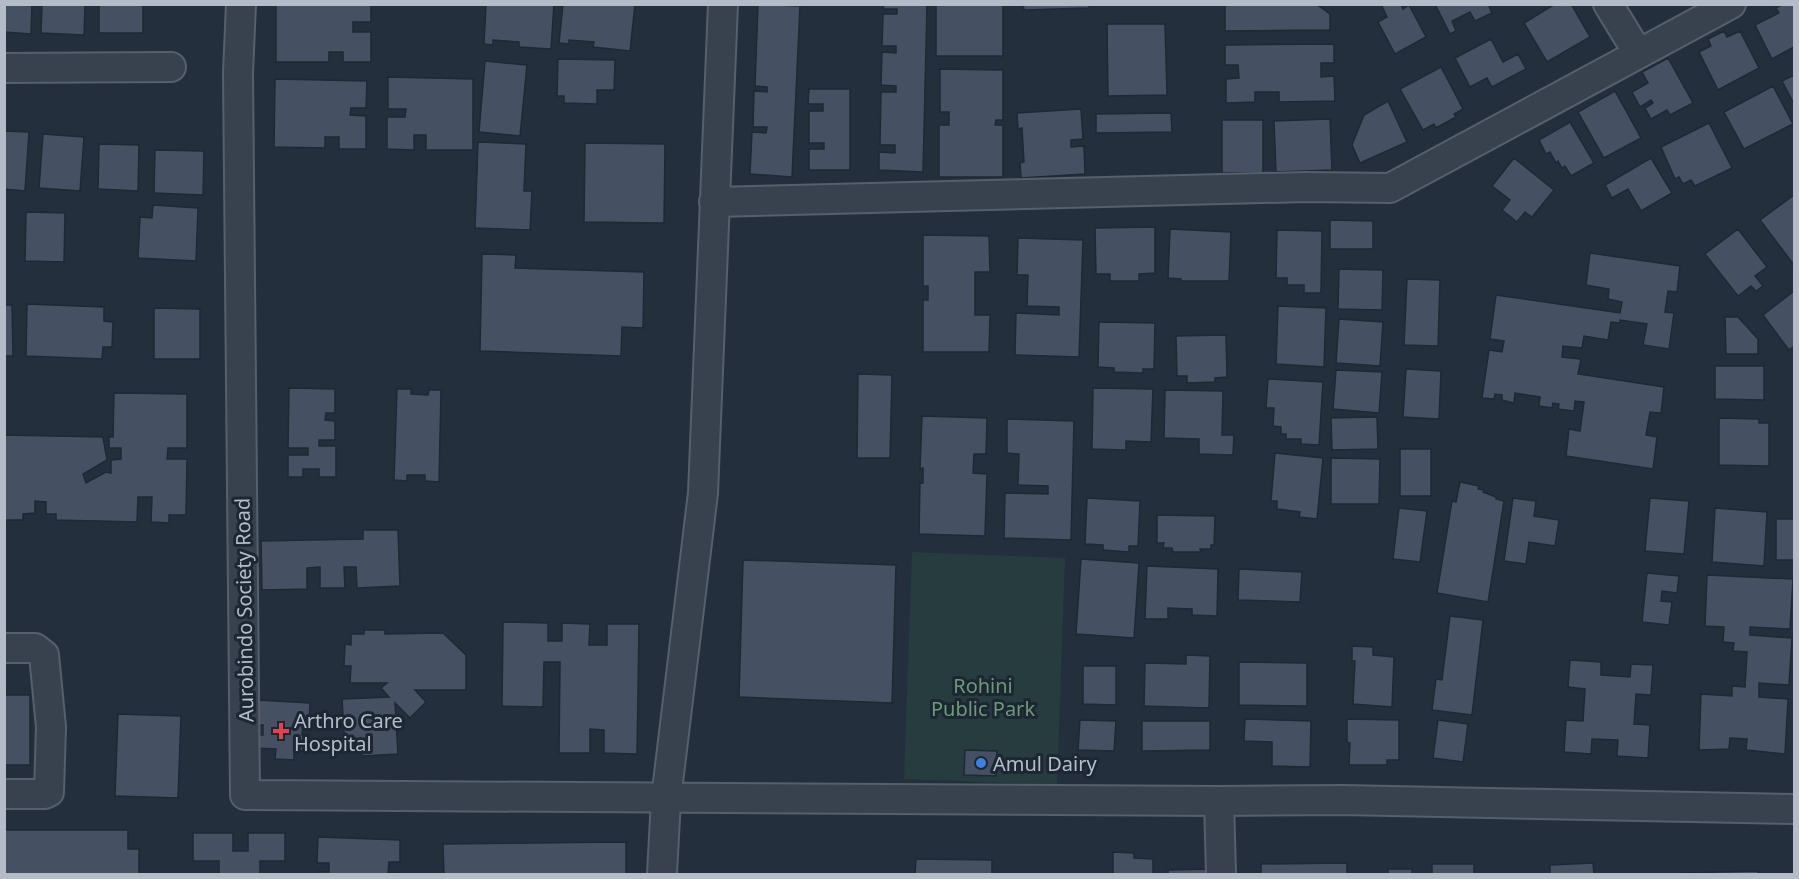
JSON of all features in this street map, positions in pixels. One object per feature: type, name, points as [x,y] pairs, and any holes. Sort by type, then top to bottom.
[{"type":"street","name":"Aurobindo Society Road","points":[[241,4],[238,73],[246,795],[666,799]]},
{"type":"street","points":[[662,874],[666,799],[703,493],[723,4]]},
{"type":"street","points":[[1608,4],[1638,53]]},
{"type":"street","points":[[714,202],[1274,188],[1390,189],[1731,4]]},
{"type":"street","points":[[4,68],[171,67]]},
{"type":"street","points":[[4,648],[35,648],[44,655],[51,727],[49,792],[45,794],[4,794]]},
{"type":"street","points":[[666,799],[1342,800],[1794,809]]},
{"type":"street","points":[[1219,801],[1221,874]]},
{"type":"green space","name":"Rohini Public Park","points":[[912,552],[1065,558],[1057,785],[904,779]]},
{"type":"building","points":[[4,4],[32,4],[31,34],[4,32]]},
{"type":"building","points":[[42,4],[85,4],[84,35],[41,33]]},
{"type":"building","points":[[99,4],[143,4],[143,33],[99,33]]},
{"type":"building","points":[[276,4],[371,4],[371,22],[353,22],[353,32],[371,32],[371,62],[343,62],[343,52],[329,52],[329,62],[276,62]]},
{"type":"building","points":[[486,4],[554,4],[551,49],[519,47],[519,42],[493,40],[493,45],[484,44]]},
{"type":"building","points":[[563,4],[635,4],[630,51],[593,47],[594,42],[569,40],[569,44],[559,43]]},
{"type":"building","points":[[758,4],[800,6],[792,177],[750,174],[752,132],[766,133],[767,127],[753,127],[754,91],[767,92],[767,87],[755,86]]},
{"type":"building","points":[[884,4],[927,4],[923,172],[879,170],[879,152],[895,153],[895,145],[880,145],[881,92],[896,92],[896,86],[881,85],[882,52],[896,53],[896,46],[882,46],[883,14],[897,14],[897,9],[883,9]]},
{"type":"building","points":[[936,4],[1003,4],[1003,56],[936,56]]},
{"type":"building","points":[[1023,4],[1089,4],[1089,8],[1024,10]]},
{"type":"building","points":[[1225,4],[1316,4],[1330,14],[1330,30],[1225,31]]},
{"type":"building","points":[[1381,4],[1401,4],[1403,9],[1409,5],[1426,37],[1395,54],[1378,22],[1387,17]]},
{"type":"building","points":[[1435,4],[1488,4],[1492,13],[1475,21],[1470,12],[1452,21],[1456,31],[1450,34]]},
{"type":"building","points":[[1555,4],[1571,4],[1590,37],[1547,62],[1524,23]]},
{"type":"building","points":[[1783,4],[1794,4],[1794,47],[1772,59],[1755,25],[1779,13],[1776,8]]},
{"type":"building","points":[[1107,24],[1165,24],[1167,95],[1108,96]]},
{"type":"building","points":[[1724,31],[1727,37],[1740,31],[1759,68],[1718,90],[1699,52],[1711,46],[1708,39]]},
{"type":"building","points":[[1491,39],[1503,62],[1518,54],[1526,69],[1492,87],[1487,78],[1470,87],[1455,58]]},
{"type":"building","points":[[1334,44],[1334,63],[1321,63],[1321,77],[1334,76],[1335,101],[1279,102],[1279,92],[1255,92],[1255,102],[1226,103],[1226,79],[1239,78],[1238,65],[1225,65],[1225,45]]},
{"type":"building","points":[[1668,58],[1693,103],[1670,115],[1667,110],[1651,119],[1645,108],[1653,103],[1651,100],[1640,107],[1632,92],[1648,83],[1642,72]]},
{"type":"building","points":[[558,59],[615,60],[614,90],[597,90],[597,104],[564,103],[564,96],[557,96]]},
{"type":"building","points":[[485,61],[527,65],[520,136],[479,132]]},
{"type":"building","points":[[1441,67],[1463,109],[1454,114],[1456,117],[1436,128],[1434,124],[1423,130],[1400,89]]},
{"type":"building","points":[[940,69],[1003,70],[1003,120],[996,120],[995,125],[1003,125],[1003,177],[939,177],[939,125],[949,125],[949,112],[940,112]]},
{"type":"building","points":[[1794,75],[1794,104],[1782,81]]},
{"type":"building","points":[[388,77],[473,79],[473,150],[426,150],[426,135],[414,135],[414,150],[387,149],[387,117],[405,117],[406,109],[388,109]]},
{"type":"building","points":[[275,79],[367,81],[366,108],[351,108],[350,115],[366,116],[366,149],[339,149],[339,137],[325,137],[325,148],[274,147]]},
{"type":"building","points":[[1773,86],[1793,124],[1744,149],[1724,112]]},
{"type":"building","points":[[809,89],[850,89],[850,170],[809,170],[809,149],[824,149],[824,143],[809,143],[809,111],[823,111],[823,104],[808,104]]},
{"type":"building","points":[[1615,91],[1641,138],[1604,158],[1578,112]]},
{"type":"building","points":[[1388,101],[1407,142],[1360,163],[1352,145],[1364,115]]},
{"type":"building","points":[[1081,109],[1083,139],[1071,140],[1071,147],[1084,146],[1085,174],[1021,178],[1020,163],[1024,162],[1022,128],[1018,129],[1017,113]]},
{"type":"building","points":[[1171,113],[1172,132],[1096,133],[1096,114]]},
{"type":"building","points":[[1330,119],[1332,170],[1276,172],[1274,121]]},
{"type":"building","points":[[1222,120],[1263,120],[1263,173],[1222,173]]},
{"type":"building","points":[[1570,122],[1594,163],[1571,176],[1565,166],[1562,168],[1558,161],[1556,163],[1550,152],[1546,154],[1539,140]]},
{"type":"building","points":[[1709,123],[1732,168],[1695,186],[1691,180],[1683,184],[1679,177],[1675,179],[1661,147]]},
{"type":"building","points":[[4,131],[29,132],[25,191],[4,189]]},
{"type":"building","points":[[43,134],[84,137],[80,191],[39,188]]},
{"type":"building","points":[[478,142],[526,144],[524,191],[532,191],[530,230],[475,228]]},
{"type":"building","points":[[585,143],[665,144],[664,223],[584,222]]},
{"type":"building","points":[[99,144],[139,145],[138,191],[98,189]]},
{"type":"building","points":[[155,150],[204,151],[203,195],[154,193]]},
{"type":"building","points":[[1514,158],[1554,190],[1532,217],[1525,212],[1517,222],[1502,210],[1510,200],[1492,186]]},
{"type":"building","points":[[1651,158],[1672,193],[1641,211],[1628,189],[1612,198],[1605,185]]},
{"type":"building","points":[[1794,195],[1794,265],[1760,220]]},
{"type":"building","points":[[153,205],[198,208],[196,261],[138,258],[140,217],[152,218]]},
{"type":"building","points":[[26,212],[65,213],[64,262],[25,261]]},
{"type":"building","points":[[1330,220],[1373,221],[1373,249],[1330,249]]},
{"type":"building","points":[[1155,227],[1155,273],[1139,274],[1139,281],[1110,281],[1110,274],[1096,274],[1095,228]]},
{"type":"building","points":[[1170,229],[1231,232],[1229,281],[1181,281],[1181,279],[1168,278]]},
{"type":"building","points":[[1738,229],[1767,267],[1755,276],[1763,286],[1756,291],[1751,286],[1738,296],[1705,254]]},
{"type":"building","points":[[1277,230],[1322,231],[1321,293],[1304,293],[1304,285],[1287,285],[1287,278],[1276,278]]},
{"type":"building","points":[[923,235],[989,236],[990,272],[975,272],[975,315],[990,315],[989,352],[923,352],[923,300],[928,300],[928,286],[923,286]]},
{"type":"building","points":[[1018,238],[1083,240],[1079,357],[1015,355],[1016,313],[1059,315],[1059,307],[1027,306],[1028,275],[1017,275]]},
{"type":"building","points":[[1590,253],[1680,266],[1677,292],[1668,291],[1665,312],[1674,313],[1669,349],[1643,345],[1647,324],[1620,320],[1620,323],[1611,322],[1608,340],[1584,336],[1582,348],[1563,346],[1562,357],[1581,359],[1578,374],[1664,387],[1661,413],[1650,412],[1646,435],[1657,437],[1653,469],[1566,456],[1569,429],[1580,431],[1584,402],[1575,401],[1574,411],[1558,409],[1559,404],[1553,403],[1552,408],[1539,406],[1540,397],[1515,393],[1514,403],[1502,400],[1502,395],[1495,394],[1494,399],[1482,398],[1489,350],[1502,352],[1504,341],[1490,339],[1496,295],[1620,313],[1622,302],[1608,299],[1609,289],[1586,285]]},
{"type":"building","points":[[482,254],[516,255],[515,268],[644,272],[643,328],[622,327],[621,356],[480,351]]},
{"type":"building","points":[[1339,269],[1383,270],[1382,310],[1338,309]]},
{"type":"building","points":[[1407,279],[1440,280],[1438,346],[1404,345]]},
{"type":"building","points":[[1794,291],[1794,346],[1789,350],[1763,315]]},
{"type":"building","points":[[27,304],[104,307],[104,321],[113,322],[112,347],[103,347],[102,359],[26,356]]},
{"type":"building","points":[[4,305],[12,305],[13,356],[4,356]]},
{"type":"building","points":[[1278,306],[1326,308],[1324,367],[1276,364]]},
{"type":"building","points":[[154,308],[200,309],[200,359],[154,359]]},
{"type":"building","points":[[1725,317],[1738,317],[1758,339],[1758,354],[1726,354]]},
{"type":"building","points":[[1339,319],[1383,322],[1380,366],[1336,363]]},
{"type":"building","points":[[1099,322],[1155,323],[1154,369],[1143,369],[1143,373],[1114,372],[1114,368],[1098,367]]},
{"type":"building","points":[[1226,335],[1227,377],[1215,378],[1215,382],[1187,383],[1187,376],[1177,376],[1176,336]]},
{"type":"building","points":[[1715,366],[1764,366],[1764,400],[1715,399]]},
{"type":"building","points":[[1406,369],[1441,371],[1439,419],[1403,417]]},
{"type":"building","points":[[1336,370],[1382,372],[1379,413],[1333,409]]},
{"type":"building","points":[[858,374],[892,375],[890,458],[857,458]]},
{"type":"building","points":[[1268,379],[1323,382],[1319,445],[1301,444],[1301,439],[1286,439],[1286,434],[1281,434],[1281,427],[1273,426],[1274,408],[1266,408]]},
{"type":"building","points":[[289,388],[335,389],[335,413],[326,413],[325,420],[335,421],[335,440],[319,440],[319,446],[336,446],[336,477],[319,477],[319,469],[303,469],[303,477],[288,477],[288,455],[308,455],[308,448],[288,448]]},
{"type":"building","points":[[1093,388],[1153,389],[1151,442],[1126,441],[1126,450],[1092,449]]},
{"type":"building","points":[[397,389],[411,389],[411,394],[428,395],[429,390],[441,390],[439,482],[425,481],[425,475],[407,475],[407,481],[394,480]]},
{"type":"building","points":[[1165,390],[1223,391],[1222,435],[1234,435],[1233,455],[1199,454],[1199,439],[1164,438]]},
{"type":"building","points":[[114,393],[187,394],[187,448],[168,448],[167,459],[187,459],[186,515],[169,515],[169,523],[151,522],[152,497],[138,497],[137,522],[56,520],[56,514],[46,514],[46,502],[35,501],[35,513],[23,514],[23,520],[4,520],[4,435],[103,437],[107,460],[83,474],[86,483],[106,472],[111,473],[111,460],[121,459],[121,448],[109,448],[109,437],[113,437]]},
{"type":"building","points":[[922,416],[987,418],[986,454],[974,454],[973,473],[987,474],[985,536],[919,534],[920,483],[923,483],[923,468],[920,469]]},
{"type":"building","points":[[1377,417],[1378,449],[1332,450],[1331,418]]},
{"type":"building","points":[[1719,418],[1759,419],[1759,423],[1769,423],[1769,466],[1719,465]]},
{"type":"building","points":[[1007,419],[1074,421],[1071,540],[1004,538],[1005,493],[1048,494],[1048,486],[1018,485],[1019,454],[1007,453]]},
{"type":"building","points":[[1400,449],[1431,449],[1431,496],[1400,496]]},
{"type":"building","points":[[1275,453],[1323,458],[1317,519],[1299,517],[1300,512],[1277,509],[1277,501],[1271,501]]},
{"type":"building","points":[[1331,458],[1380,459],[1379,504],[1331,504]]},
{"type":"building","points":[[1460,482],[1479,486],[1478,489],[1484,490],[1483,492],[1504,501],[1488,602],[1437,593],[1452,501],[1456,502]]},
{"type":"building","points":[[1087,498],[1140,501],[1138,546],[1129,546],[1129,552],[1103,550],[1103,545],[1085,544]]},
{"type":"building","points":[[1513,498],[1536,501],[1534,516],[1559,520],[1555,546],[1529,542],[1526,564],[1504,561]]},
{"type":"building","points":[[1650,498],[1689,501],[1684,554],[1645,551]]},
{"type":"building","points":[[1399,508],[1427,511],[1420,562],[1393,559]]},
{"type":"building","points":[[1715,508],[1767,512],[1764,566],[1712,562]]},
{"type":"building","points":[[1157,515],[1215,516],[1214,545],[1211,545],[1211,549],[1200,549],[1201,552],[1173,552],[1172,548],[1163,548],[1164,543],[1157,543]]},
{"type":"building","points":[[1776,519],[1794,519],[1794,560],[1776,560]]},
{"type":"building","points":[[363,530],[398,530],[400,586],[357,588],[356,567],[344,567],[345,588],[320,588],[320,567],[307,568],[307,589],[262,590],[261,541],[363,539]]},
{"type":"building","points":[[1081,559],[1139,563],[1134,638],[1076,634]]},
{"type":"building","points":[[743,560],[896,565],[892,703],[739,697]]},
{"type":"building","points":[[1147,566],[1218,569],[1217,616],[1192,615],[1192,609],[1168,608],[1168,619],[1145,619]]},
{"type":"building","points":[[1239,569],[1302,572],[1300,602],[1238,600]]},
{"type":"building","points":[[1647,573],[1679,576],[1677,593],[1662,591],[1661,601],[1672,602],[1669,625],[1642,622]]},
{"type":"building","points":[[1707,575],[1793,579],[1790,629],[1750,627],[1750,635],[1792,638],[1789,685],[1759,683],[1759,697],[1788,699],[1785,754],[1746,750],[1747,739],[1730,738],[1729,749],[1699,750],[1701,694],[1732,696],[1732,686],[1745,687],[1747,652],[1733,651],[1734,643],[1723,642],[1724,627],[1705,626]]},
{"type":"building","points":[[1450,616],[1483,620],[1472,715],[1432,710],[1436,679],[1442,680]]},
{"type":"building","points":[[503,622],[548,623],[548,641],[562,641],[562,623],[590,624],[589,645],[607,645],[607,624],[639,624],[637,754],[604,753],[604,730],[590,729],[590,753],[559,753],[560,662],[544,662],[543,707],[502,706]]},
{"type":"building","points":[[364,630],[385,630],[385,634],[443,633],[466,655],[466,690],[415,690],[426,702],[410,718],[395,703],[398,754],[363,756],[344,732],[342,699],[389,697],[381,688],[387,683],[350,683],[351,666],[344,666],[345,644],[351,645],[351,634],[364,634]]},
{"type":"building","points":[[1352,646],[1373,647],[1373,655],[1394,657],[1392,707],[1353,704],[1355,661],[1352,661]]},
{"type":"building","points":[[1186,655],[1210,656],[1209,708],[1144,706],[1145,663],[1186,664]]},
{"type":"building","points":[[1570,660],[1601,662],[1601,675],[1630,677],[1631,664],[1653,665],[1651,695],[1636,694],[1634,724],[1650,725],[1648,758],[1617,756],[1618,740],[1592,739],[1591,754],[1564,752],[1566,720],[1583,721],[1585,689],[1568,687]]},
{"type":"building","points":[[1239,662],[1307,663],[1307,706],[1239,705]]},
{"type":"building","points":[[1083,666],[1116,666],[1116,705],[1083,704]]},
{"type":"building","points":[[4,695],[30,695],[30,765],[4,765]]},
{"type":"building","points":[[257,700],[310,703],[309,722],[303,721],[302,735],[309,735],[308,751],[294,750],[294,760],[275,759],[276,749],[255,748],[255,735],[263,735],[263,725],[256,725]]},
{"type":"building","points":[[118,714],[181,716],[178,798],[115,796]]},
{"type":"building","points":[[1245,719],[1311,721],[1310,767],[1272,766],[1272,742],[1244,741]]},
{"type":"building","points":[[1347,719],[1399,720],[1399,760],[1387,760],[1387,765],[1349,765],[1350,743],[1347,742]]},
{"type":"building","points":[[1080,720],[1116,721],[1114,751],[1078,750]]},
{"type":"building","points":[[1438,720],[1468,724],[1463,762],[1433,758]]},
{"type":"building","points":[[1142,721],[1210,721],[1210,750],[1142,751]]},
{"type":"building","name":"Amul Dairy","points":[[965,750],[997,751],[996,776],[964,775]]},
{"type":"building","points":[[4,830],[128,830],[128,849],[139,849],[139,874],[4,874]]},
{"type":"building","points":[[193,833],[233,833],[233,851],[248,851],[248,833],[285,833],[285,861],[260,861],[260,874],[219,874],[219,861],[193,861]]},
{"type":"building","points":[[318,837],[400,840],[400,862],[389,862],[388,873],[399,874],[317,874],[317,872],[329,872],[329,863],[317,863]]},
{"type":"building","points":[[626,842],[626,874],[444,874],[443,844]]},
{"type":"building","points":[[1113,852],[1134,853],[1134,858],[1153,859],[1153,874],[1113,874]]},
{"type":"building","points":[[916,859],[992,860],[992,874],[915,874]]},
{"type":"building","points":[[1347,863],[1347,874],[1261,874],[1261,864]]},
{"type":"building","points":[[1593,863],[1594,874],[1550,874],[1550,865]]},
{"type":"building","points":[[1432,864],[1474,864],[1474,874],[1432,874]]},
{"type":"building","points":[[1208,869],[1208,874],[1168,874],[1168,870]]},
{"type":"building","points":[[1388,869],[1412,869],[1412,874],[1388,874]]},
{"type":"building","points":[[1758,871],[1758,874],[1681,874],[1681,873]]},
{"type":"place","name":"Arthro Care Hospital","points":[[281,731]]},
{"type":"place","name":"Amul Dairy","points":[[981,763]]}]
